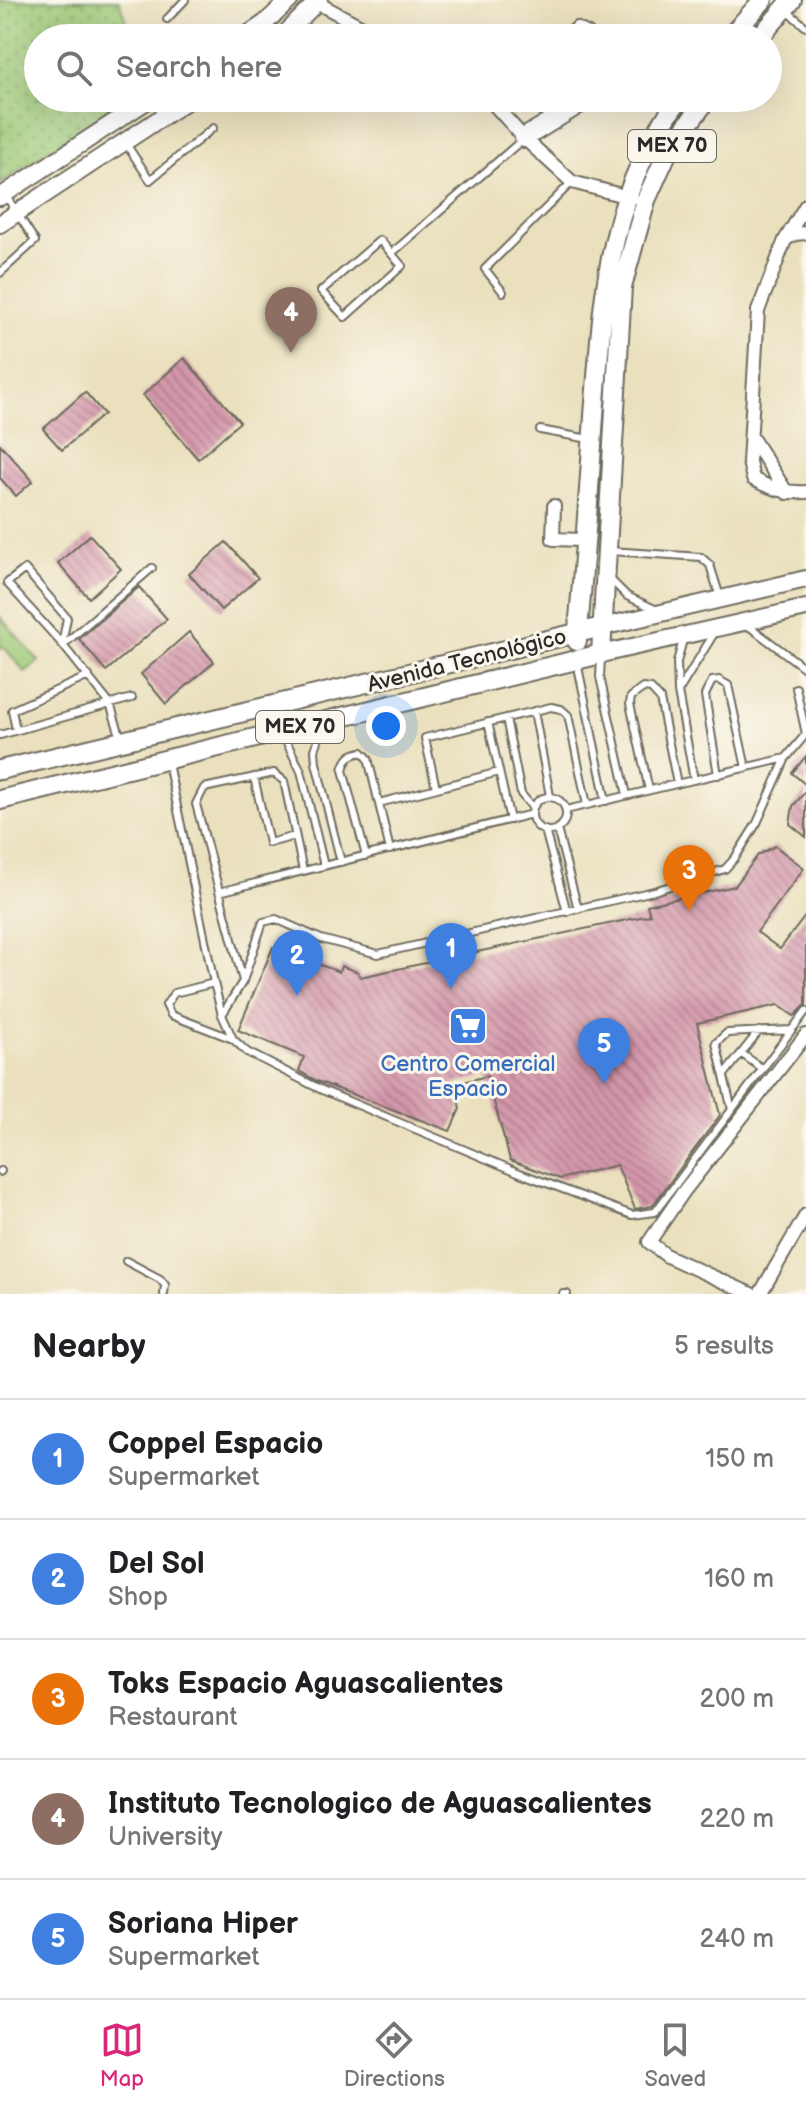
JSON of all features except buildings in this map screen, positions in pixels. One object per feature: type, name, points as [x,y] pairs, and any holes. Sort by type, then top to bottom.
[{"type":"main road","points":[[264,24],[290,0]]},
{"type":"main road","points":[[742,24],[763,0]]},
{"type":"main road","points":[[294,24],[316,1]]},
{"type":"main road","points":[[771,24],[788,4]]},
{"type":"main road","points":[[3,195],[130,112]]},
{"type":"main road","points":[[0,224],[170,112]]},
{"type":"main road","points":[[524,138],[566,112]]},
{"type":"main road","name":"MEX 70","points":[[576,658],[604,287],[625,197],[644,154],[671,112]]},
{"type":"main road","name":"MEX 70","points":[[601,654],[622,287],[646,200],[669,149],[697,112]]},
{"type":"main road","name":"Avenida Tecnológico","points":[[0,770],[806,579]]},
{"type":"main road","name":"Avenida Tecnológico","points":[[0,800],[576,658],[806,608]]},
{"type":"street","points":[[316,1],[358,24]]},
{"type":"street","points":[[501,112],[572,182],[646,200]]},
{"type":"street","points":[[806,205],[785,240],[758,311],[749,462],[753,479],[768,487],[787,493],[806,492]]},
{"type":"street","points":[[785,240],[794,234],[806,233]]},
{"type":"street","points":[[752,438],[787,493]]},
{"type":"street","points":[[554,506],[553,539],[583,540]]},
{"type":"street","points":[[751,1294],[667,1256],[649,1242],[684,1191],[806,1035]]},
{"type":"street","points":[[760,1294],[806,1215]]},
{"type":"lane","points":[[167,19],[185,0]]},
{"type":"lane","points":[[788,4],[806,27]]},
{"type":"lane","points":[[125,141],[150,180],[213,128]]},
{"type":"lane","points":[[392,253],[524,138]]},
{"type":"lane","points":[[503,292],[485,269],[572,182]]},
{"type":"lane","points":[[0,273],[35,241],[3,195]]},
{"type":"lane","points":[[380,240],[392,253],[402,266],[345,317],[321,291],[380,240]]},
{"type":"lane","points":[[540,430],[593,440]]},
{"type":"lane","points":[[606,551],[701,557],[710,565],[721,599]]},
{"type":"lane","points":[[62,645],[152,568]]},
{"type":"lane","points":[[62,645],[67,618],[25,569],[7,583],[110,704],[121,741]]},
{"type":"lane","points":[[605,574],[627,596],[664,613]]},
{"type":"lane","points":[[743,622],[806,669]]},
{"type":"lane","points":[[678,692],[718,628]]},
{"type":"lane","points":[[684,635],[677,662],[678,692],[694,780]]},
{"type":"lane","points":[[601,654],[600,677],[627,795]]},
{"type":"lane","points":[[576,658],[606,801]]},
{"type":"lane","points":[[16,730],[12,710],[89,676]]},
{"type":"lane","points":[[718,775],[705,695],[712,681],[719,680],[728,685],[746,768]]},
{"type":"lane","points":[[649,790],[630,704],[631,697],[643,688],[651,689],[660,699],[677,784]]},
{"type":"lane","points":[[222,1015],[243,981],[263,922],[276,919],[321,939],[378,954],[654,891],[725,869],[757,823],[786,758],[806,734],[796,688]]},
{"type":"lane","points":[[0,735],[132,698]]},
{"type":"lane","points":[[587,709],[606,705]]},
{"type":"lane","points":[[436,788],[425,738],[551,707],[561,709],[568,715],[587,805]]},
{"type":"lane","points":[[534,711],[550,796]]},
{"type":"lane","points":[[219,892],[510,820],[532,811],[540,799],[550,796],[560,800],[566,810],[565,821],[557,829],[545,830],[536,824],[532,811],[521,794],[506,718]]},
{"type":"lane","points":[[324,721],[317,739],[316,763],[341,862]]},
{"type":"lane","points":[[488,722],[510,820]]},
{"type":"lane","points":[[281,732],[301,771],[324,866]]},
{"type":"lane","points":[[366,856],[343,770],[351,754],[362,752],[368,758],[390,850]]},
{"type":"lane","points":[[566,810],[786,758]]},
{"type":"lane","points":[[168,759],[214,983],[222,1015],[233,1039]]},
{"type":"lane","points":[[379,803],[499,772]]},
{"type":"lane","points":[[243,981],[196,804],[204,788],[274,773],[284,781],[303,871]]},
{"type":"lane","points":[[254,777],[269,843],[295,836]]},
{"type":"lane","points":[[557,829],[578,909]]},
{"type":"lane","points":[[545,830],[567,912]]},
{"type":"lane","points":[[214,983],[174,993],[166,1005],[171,1015],[233,1039],[247,1052],[322,1090],[520,1173],[632,1215],[655,1212],[806,1011]]},
{"type":"lane","points":[[732,1110],[716,1043],[727,1033],[792,1030]]},
{"type":"lane","points":[[724,1076],[759,1031]]},
{"type":"lane","points":[[742,1054],[763,1069]]},
{"type":"lane","points":[[126,1261],[160,1279],[165,1285],[164,1294]]},
{"type":"green space","points":[[0,0],[119,0],[127,24],[24,24],[24,112],[107,112],[0,184]]},
{"type":"green space","points":[[0,617],[39,661],[25,672],[4,647],[0,649]]},
{"type":"place","name":"Instituto Tecnologico de Aguascalientes","points":[[291,353]]},
{"type":"place","name":"Toks Espacio Aguascalientes","points":[[689,911]]},
{"type":"place","name":"Coppel Espacio","points":[[451,989]]},
{"type":"place","name":"Del Sol","points":[[297,996]]},
{"type":"place","name":"Centro Comercial Espacio","points":[[468,1026]]},
{"type":"place","name":"Soriana Hiper","points":[[604,1084]]}]
